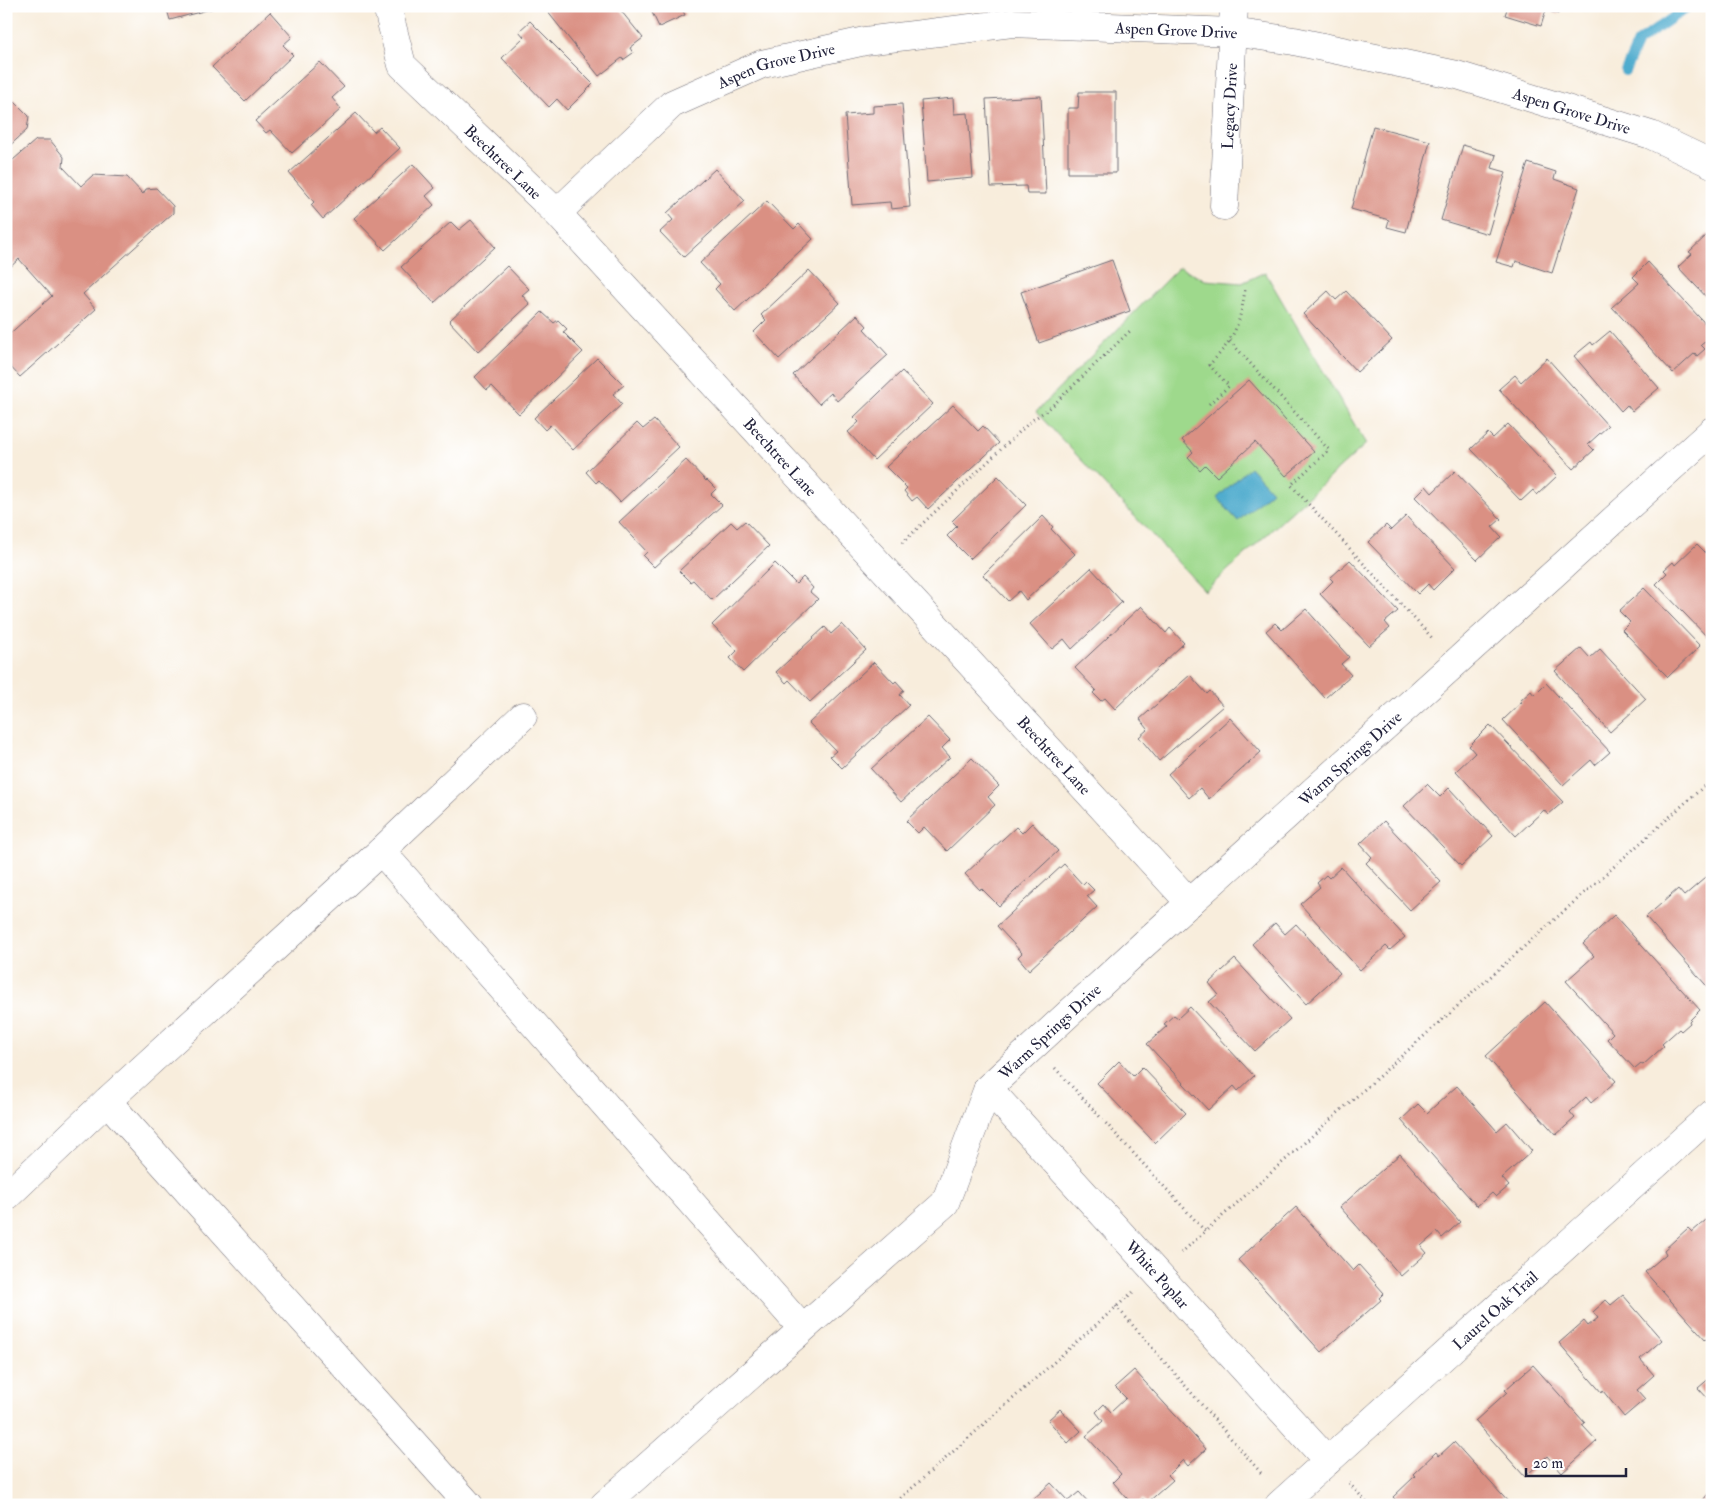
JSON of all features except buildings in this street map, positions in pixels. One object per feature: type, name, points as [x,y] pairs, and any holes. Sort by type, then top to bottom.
[{"type":"street","name":"Beechtree Lane","points":[[387,6],[402,65],[557,213],[1190,903]]},
{"type":"street","name":"Aspen Grove Drive","points":[[557,213],[672,104],[762,64],[865,41],[1012,23],[1233,19],[1294,41],[1457,75],[1651,135],[1712,164]]},
{"type":"street","name":"Legacy Drive","points":[[1224,206],[1233,19]]},
{"type":"street","name":"Warm Springs Drive","points":[[988,1088],[1712,432]]},
{"type":"street","points":[[6,1197],[107,1101],[381,851],[523,716]]},
{"type":"street","points":[[381,851],[802,1328]]},
{"type":"street","points":[[604,1505],[944,1203],[988,1088]]},
{"type":"street","name":"White Poplar","points":[[988,1088],[1328,1460]]},
{"type":"street","points":[[107,1101],[469,1505]]},
{"type":"street","name":"Laurel Oak Trail","points":[[1279,1505],[1712,1114]]},
{"type":"path","points":[[1209,404],[1229,386],[1209,365],[1226,348],[1238,325],[1245,290]]},
{"type":"path","points":[[902,544],[1031,421],[1051,407],[1132,329]]},
{"type":"path","points":[[1230,341],[1330,450],[1292,485],[1434,640]]},
{"type":"path","points":[[893,1505],[1116,1306],[1206,1232],[1712,779]]},
{"type":"path","points":[[1055,1068],[1206,1232]]},
{"type":"path","points":[[1116,1306],[1262,1473]]},
{"type":"path","points":[[1348,1482],[1369,1505]]},
{"type":"green space","points":[[1179,267],[1205,280],[1242,283],[1265,272],[1366,444],[1205,591],[1036,412]]},
{"type":"water","points":[[1250,467],[1272,491],[1238,521],[1217,498]]},
{"type":"waterway","points":[[1625,71],[1638,42],[1689,6]]}]
